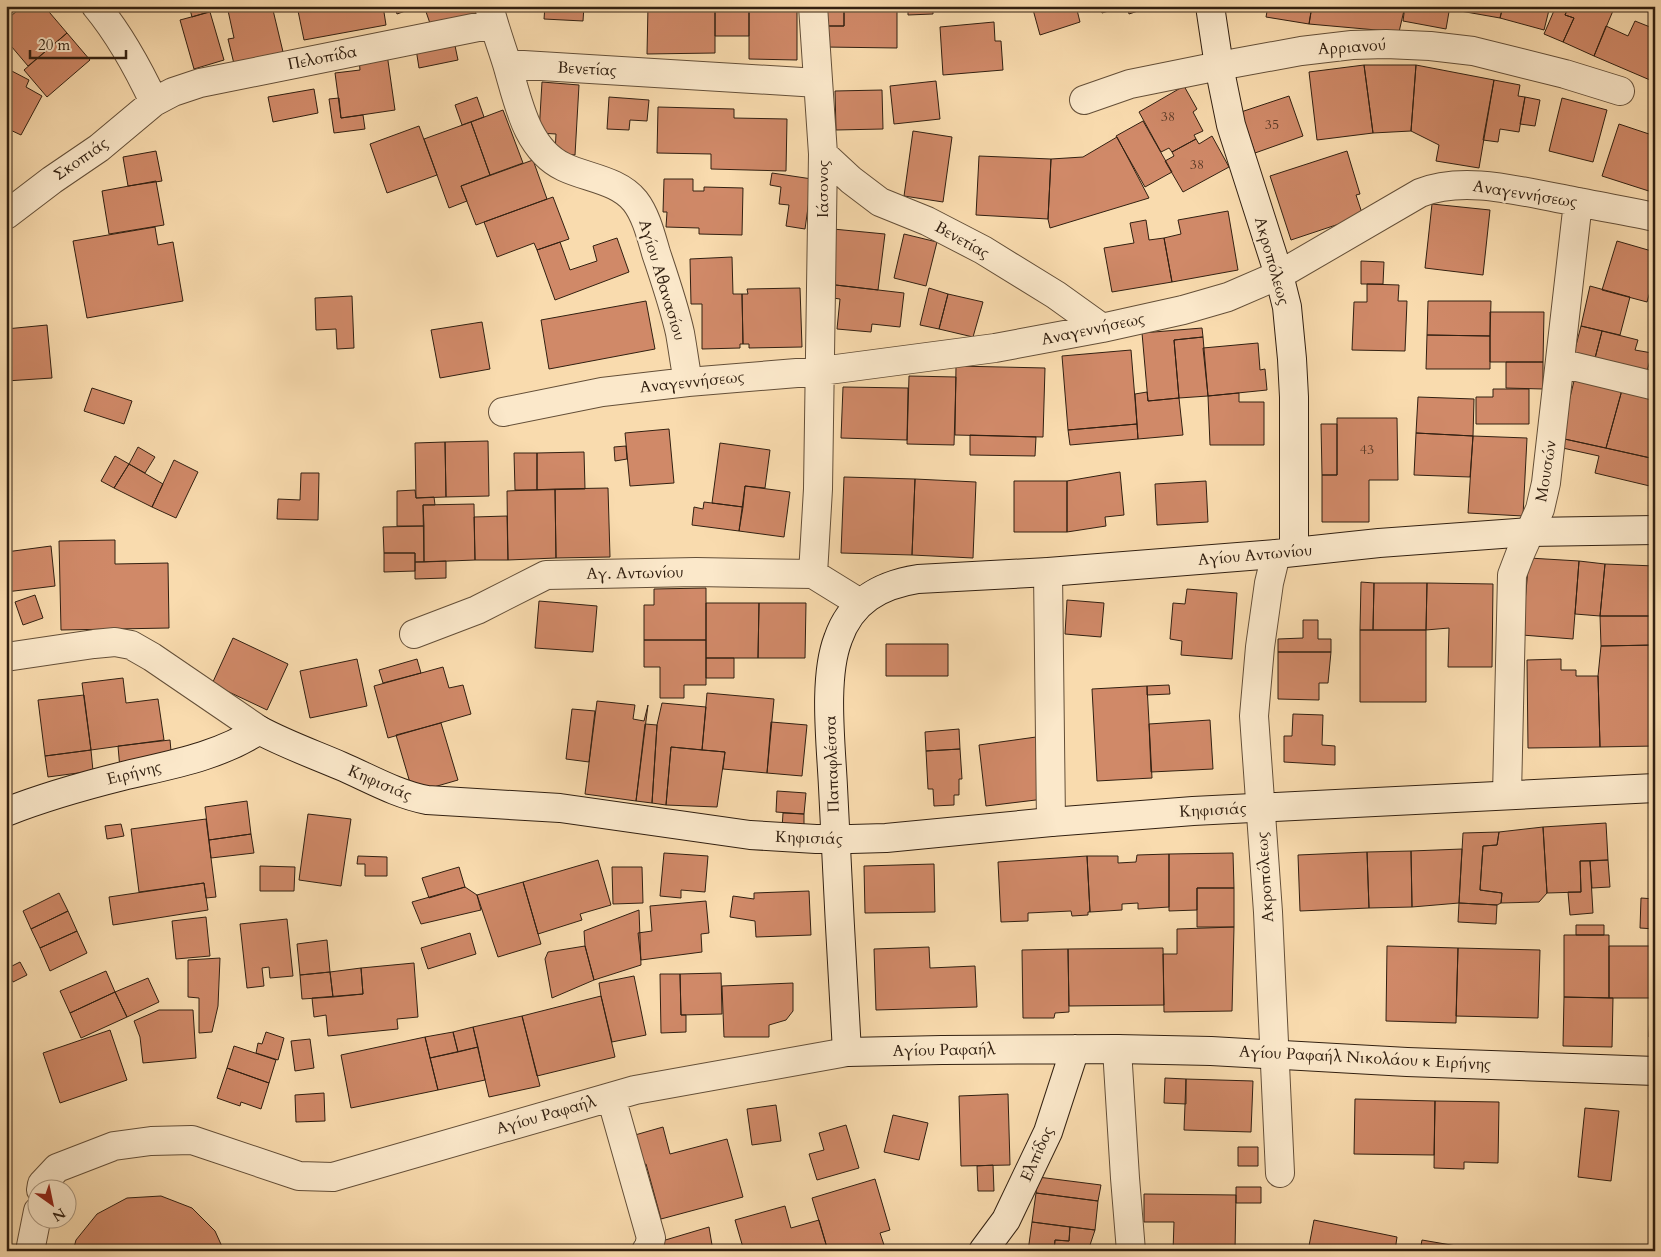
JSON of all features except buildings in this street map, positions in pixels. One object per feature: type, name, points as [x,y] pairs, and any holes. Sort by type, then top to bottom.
[{"type":"street","points":[[96,6],[123,42],[154,102]]},
{"type":"street","name":"Ιάσονος","points":[[813,6],[823,154],[821,371]]},
{"type":"street","name":"Ακροπόλεως","points":[[1210,6],[1231,126],[1279,275],[1286,307],[1292,359],[1295,432],[1285,553],[1265,612],[1256,694],[1255,733],[1268,912],[1280,1173]]},
{"type":"street","name":"Πελοπίδα","points":[[154,102],[173,92],[200,83],[491,15]]},
{"type":"street","name":"Αγίου Αθανασίου","points":[[491,15],[524,119],[534,141],[542,152],[565,168],[617,187],[627,193],[638,205],[652,240],[670,297],[680,333],[688,382]]},
{"type":"street","name":"Αρριανού","points":[[1084,100],[1130,84],[1219,66],[1301,51],[1352,45],[1386,44],[1430,46],[1473,51],[1565,74],[1620,91]]},
{"type":"street","name":"Βενετίας","points":[[506,64],[818,83]]},
{"type":"street","name":"Σκοπιάς","points":[[9,208],[99,148],[154,102]]},
{"type":"street","name":"Βενετίας","points":[[823,154],[851,180],[880,202],[927,221],[983,250],[1056,295],[1102,328]]},
{"type":"street","name":"Αναγεννήσεως","points":[[503,412],[602,392],[688,382],[821,371],[995,348],[1102,328],[1206,304],[1279,275],[1420,193],[1441,186],[1492,187],[1655,217]]},
{"type":"street","name":"Μουσών","points":[[1507,795],[1512,575],[1540,509],[1546,483],[1578,202]]},
{"type":"street","points":[[1560,363],[1655,386]]},
{"type":"street","points":[[821,371],[818,489],[813,574],[860,603]]},
{"type":"street","name":"Αγίου Αντωνίου","points":[[860,603],[874,593],[900,582],[918,579],[1048,572],[1285,553],[1378,543],[1529,532],[1655,530]]},
{"type":"street","name":"Αγ. Αντωνίου","points":[[414,634],[477,610],[546,575],[696,572],[813,574]]},
{"type":"street","points":[[1048,572],[1050,822]]},
{"type":"street","name":"Παπαφλέσσα","points":[[847,1052],[835,840],[830,708],[832,664],[838,639],[850,615],[860,603]]},
{"type":"street","name":"Κηφισιάς","points":[[6,658],[101,643],[115,642],[131,645],[152,657],[259,730],[410,797],[427,800],[560,808],[750,835],[835,840],[896,837],[1174,812],[1655,788]]},
{"type":"street","name":"Ειρήνης","points":[[6,812],[66,791],[228,748],[259,730]]},
{"type":"street","name":"Αγίου Ραφαήλ Νικολάου κ Ειρήνης","points":[[1075,1049],[1275,1054],[1407,1062],[1655,1071]]},
{"type":"street","name":"Αγίου Ραφαήλ","points":[[46,1180],[56,1168],[114,1146],[151,1141],[192,1140],[299,1176],[333,1177],[635,1090],[847,1052],[1075,1049]]},
{"type":"street","name":"Ελπίδος","points":[[983,1251],[1006,1220],[1048,1132],[1075,1049]]},
{"type":"street","points":[[1117,1049],[1131,1251]]},
{"type":"street","points":[[611,1097],[651,1238],[646,1251]]},
{"type":"street","points":[[30,1251],[34,1230]]}]
